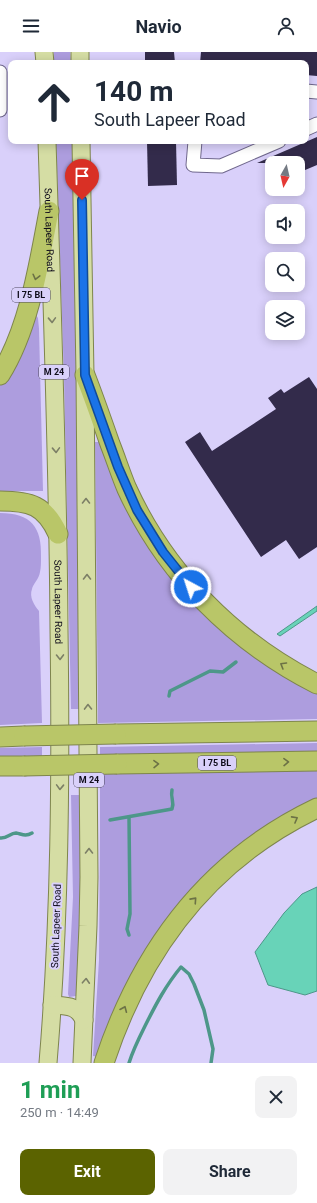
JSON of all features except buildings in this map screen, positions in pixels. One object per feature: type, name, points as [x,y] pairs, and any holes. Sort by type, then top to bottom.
[{"type":"highway","name":"I 75 BL","points":[[0,375],[17,340],[31,296],[39,266],[49,211]]},
{"type":"highway","points":[[85,375],[127,488],[150,532],[181,576],[218,616],[259,650],[317,684]]},
{"type":"highway","points":[[0,501],[20,501],[39,507],[50,518],[58,534]]},
{"type":"highway","points":[[0,737],[317,731]]},
{"type":"highway","name":"I 75 BL","points":[[0,766],[317,761]]},
{"type":"highway","points":[[104,1063],[123,1012],[142,973],[161,942],[187,909],[217,876],[257,843],[292,821],[317,808]]},
{"type":"main road","name":"South Lapeer Road","points":[[47,144],[58,534],[60,779],[57,905],[48,1063]]},
{"type":"main road","points":[[81,144],[85,375]]},
{"type":"main road","name":"M 24","points":[[82,1063],[89,877],[85,375]]},
{"type":"main road","points":[[52,1005],[69,1006],[76,1009],[81,1012],[84,1020]]},
{"type":"street","points":[[0,72],[0,110]]},
{"type":"street","points":[[195,144],[193,165],[221,166],[272,144]]},
{"type":"shaded area","points":[[54,52],[70,52],[71,60],[54,60]]},
{"type":"shaded area","points":[[56,144],[72,144],[79,709],[71,709],[64,377]]},
{"type":"shaded area","points":[[36,315],[38,318],[39,329],[43,491],[0,491],[0,385]]},
{"type":"shaded area","points":[[95,442],[104,442],[151,547],[317,692],[317,719],[98,723]]},
{"type":"shaded area","points":[[0,513],[20,516],[27,519],[37,530],[41,546],[40,570],[31,595],[34,604],[39,611],[42,723],[0,725]]},
{"type":"shaded area","points":[[317,606],[317,611],[280,636],[277,634]]},
{"type":"shaded area","points":[[317,743],[317,753],[100,757],[100,747]]},
{"type":"shaded area","points":[[42,747],[42,757],[0,758],[0,748]]},
{"type":"shaded area","points":[[317,769],[317,800],[218,867],[98,1057],[93,1056],[99,960],[100,774]]},
{"type":"shaded area","points":[[71,795],[80,795],[81,883],[77,994],[76,996],[69,997],[73,897]]},
{"type":"shaded area","points":[[317,887],[317,991],[305,995],[268,985],[255,952],[284,913],[302,894]]},
{"type":"waterway","points":[[169,696],[170,691],[210,671],[223,672],[236,662]]},
{"type":"waterway","points":[[110,820],[172,809],[172,790]]},
{"type":"waterway","points":[[129,817],[130,914],[127,929],[129,935]]},
{"type":"waterway","points":[[0,838],[5,838],[14,833],[25,835],[32,833]]},
{"type":"waterway","points":[[129,1063],[132,1053],[157,1002],[181,967],[189,974],[204,1010],[213,1049],[211,1063]]},
{"type":"route","points":[[82,200],[85,375],[118,467],[137,510],[163,552],[191,587]]}]
